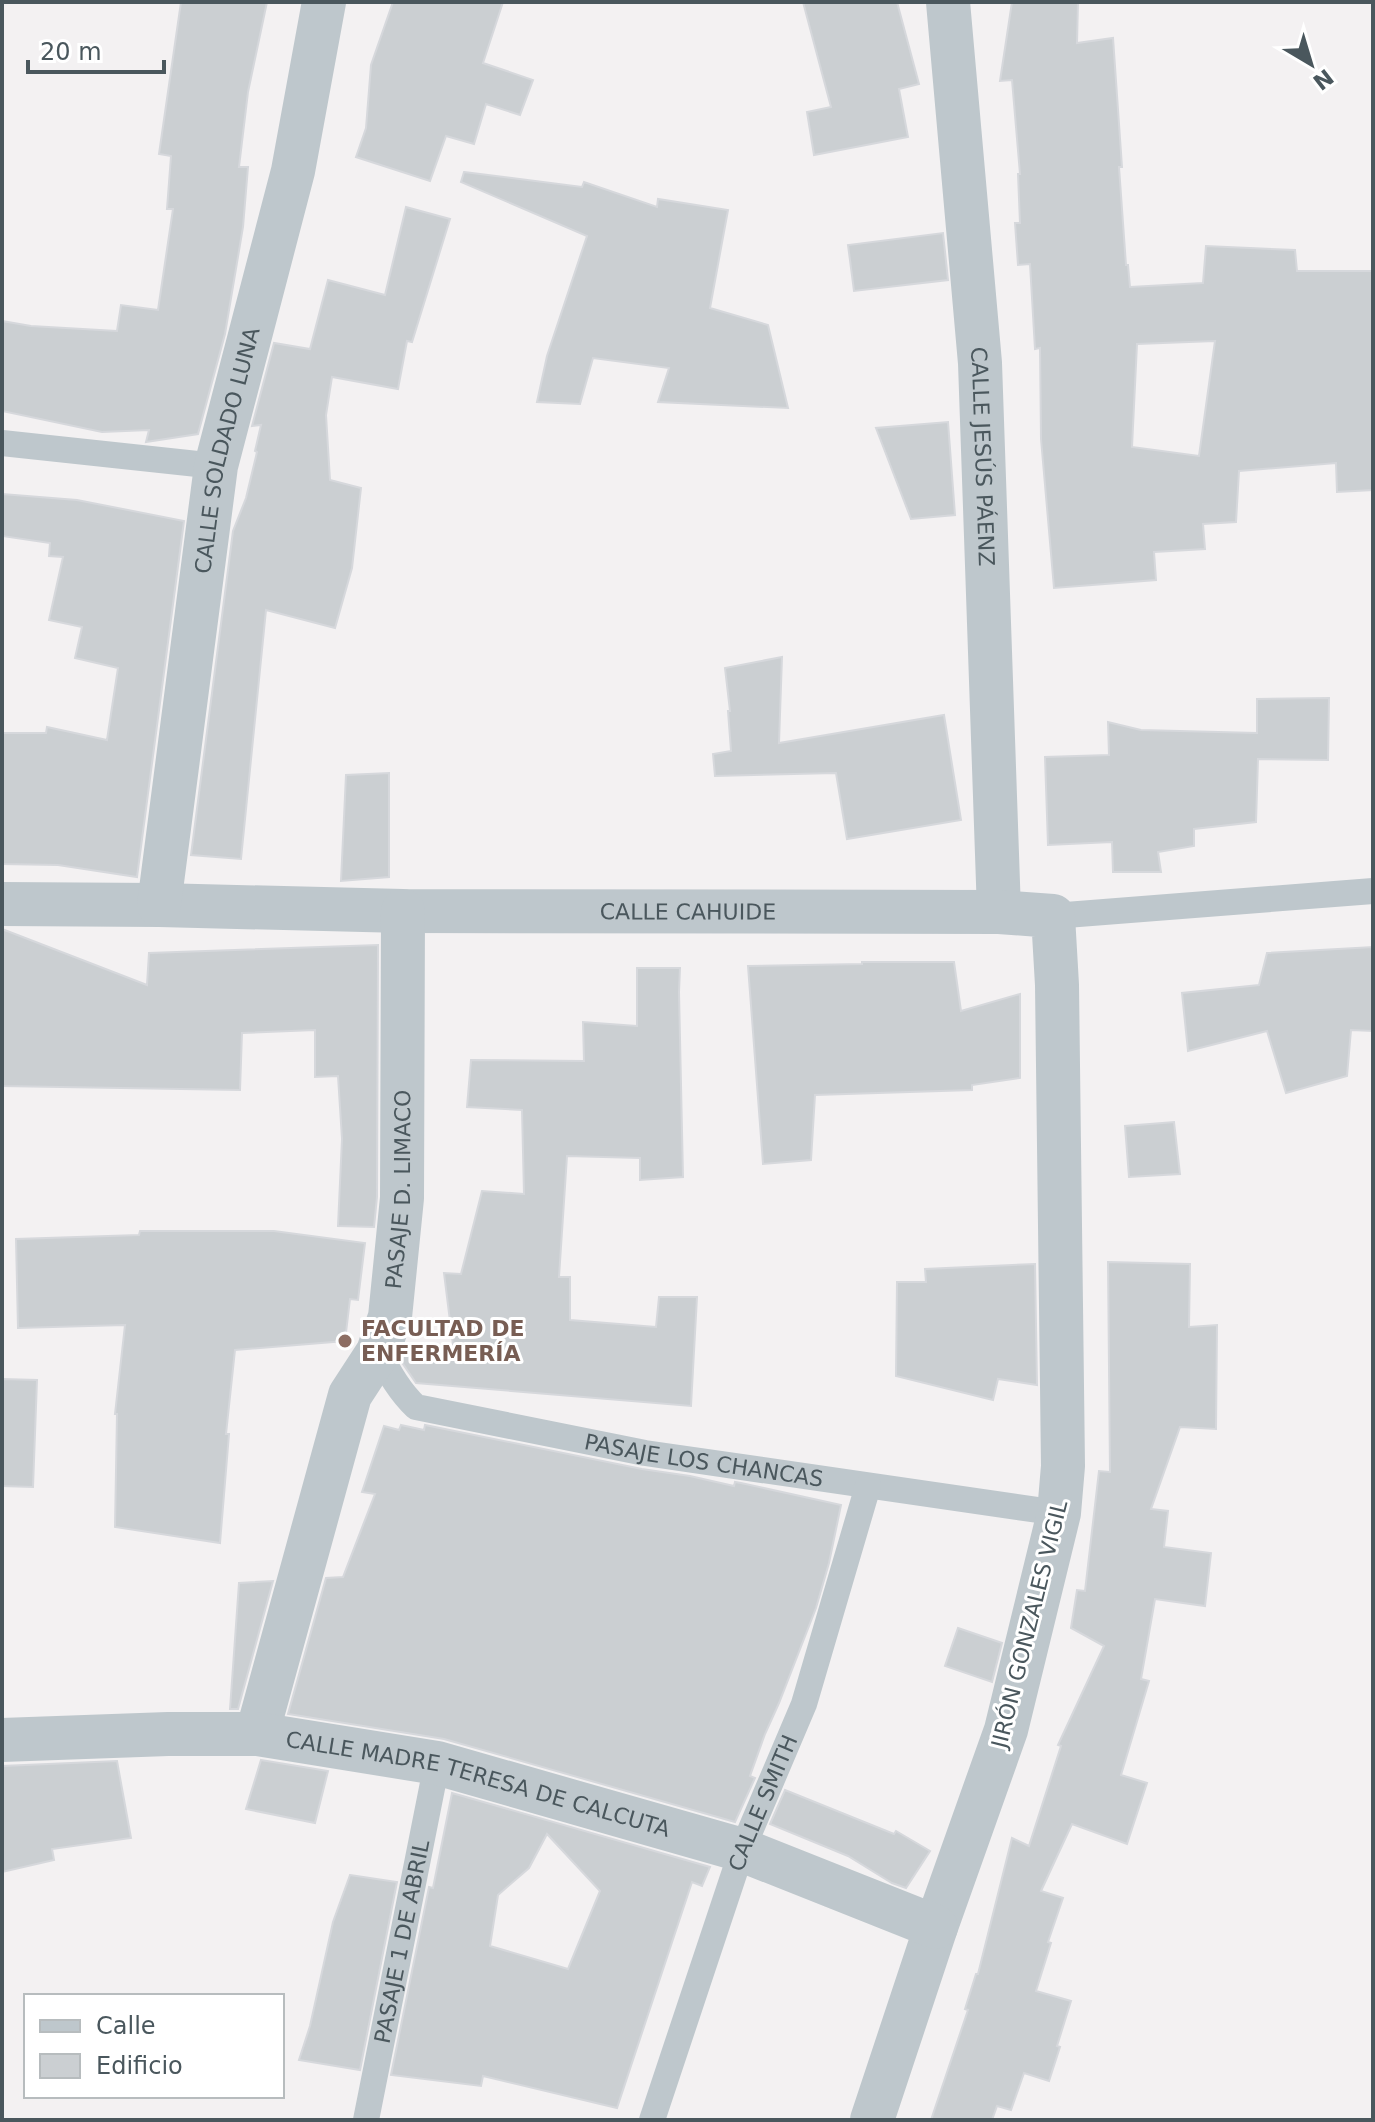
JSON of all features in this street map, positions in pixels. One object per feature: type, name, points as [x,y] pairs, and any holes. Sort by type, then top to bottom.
[{"type":"street","name":"CALLE SOLDADO LUNA","points":[[159,905],[216,466],[293,171],[324,2]]},
{"type":"street","name":"CALLE JESÚS PÁENZ","points":[[948,2],[980,363],[999,912]]},
{"type":"street","name":"CALLE CAHUIDE","points":[[2,904],[403,911],[999,912],[1053,916]]},
{"type":"street","name":"PASAJE D. LIMACO","points":[[257,1734],[350,1395],[378,1352],[390,1317],[402,1198],[403,911]]},
{"type":"street","name":"JIRÓN GONZALES VIGIL","points":[[872,2120],[1006,1730],[1059,1513],[1063,1466],[1057,985],[1053,916]]},
{"type":"street","name":"CALLE MADRE TERESA DE CALCUTA","points":[[2,1740],[257,1734],[437,1763],[742,1850],[936,1927]]},
{"type":"lane","points":[[2,443],[216,466]]},
{"type":"lane","name":"CALLE CAHUIDE","points":[[1053,916],[1373,891]]},
{"type":"lane","name":"PASAJE LOS CHANCAS","points":[[378,1352],[395,1382],[416,1407],[645,1453],[1059,1513]]},
{"type":"lane","name":"CALLE SMITH","points":[[652,2120],[742,1850],[804,1704],[868,1486]]},
{"type":"lane","name":"PASAJE 1 DE ABRIL","points":[[366,2120],[437,1763]]},
{"type":"building","points":[[181,2],[267,2],[248,92],[239,167],[248,167],[243,227],[225,334],[198,434],[146,442],[149,430],[102,432],[2,411],[2,321],[31,326],[117,331],[121,305],[158,310],[173,209],[167,209],[171,156],[159,154]]},
{"type":"building","points":[[393,2],[503,2],[483,63],[533,80],[520,115],[486,104],[474,144],[446,136],[430,181],[356,157],[366,128],[371,65]]},
{"type":"building","points":[[803,2],[897,2],[919,84],[899,89],[908,137],[814,155],[807,112],[831,107]]},
{"type":"building","points":[[1012,2],[1078,2],[1077,43],[1113,38],[1122,167],[1119,167],[1130,287],[1203,283],[1206,246],[1295,250],[1297,271],[1373,271],[1373,490],[1337,492],[1336,463],[1239,471],[1236,522],[1203,524],[1205,549],[1154,552],[1156,580],[1054,588],[1041,439],[1040,348],[1035,349],[1030,264],[1018,265],[1015,223],[1020,223],[1020,174],[1012,80],[1000,81]],"holes":[[[1215,341],[1199,456],[1132,447],[1137,344]]]},
{"type":"building","points":[[464,172],[582,187],[584,182],[657,207],[658,199],[728,210],[710,308],[768,325],[788,408],[658,402],[669,368],[593,358],[580,404],[537,402],[547,356],[587,236],[461,182]]},
{"type":"building","points":[[406,207],[450,219],[412,342],[407,341],[398,389],[332,377],[326,415],[330,480],[361,488],[352,568],[335,628],[266,610],[241,859],[191,855],[233,531],[246,498],[257,452],[261,425],[252,426],[274,343],[310,349],[328,280],[385,295]]},
{"type":"building","points":[[943,233],[948,280],[854,291],[848,245]]},
{"type":"building","points":[[948,422],[955,515],[911,519],[876,428]]},
{"type":"building","points":[[2,494],[77,500],[184,521],[137,877],[58,865],[2,864],[2,733],[46,733],[47,727],[107,740],[118,668],[75,658],[82,627],[49,620],[63,557],[49,556],[50,543],[2,536]]},
{"type":"building","points":[[782,657],[779,743],[944,715],[961,820],[847,839],[836,773],[715,776],[713,754],[731,751],[725,668]]},
{"type":"building","points":[[1329,698],[1328,760],[1258,759],[1256,822],[1194,829],[1194,846],[1158,852],[1161,872],[1113,872],[1112,842],[1048,845],[1045,757],[1109,755],[1108,722],[1141,730],[1257,733],[1257,699]]},
{"type":"building","points":[[389,773],[389,877],[341,881],[346,775]]},
{"type":"building","points":[[2,929],[147,985],[149,953],[378,945],[377,1197],[374,1227],[338,1226],[342,1139],[338,1076],[315,1077],[315,1030],[242,1033],[240,1090],[2,1086]]},
{"type":"building","points":[[1373,947],[1373,1031],[1351,1030],[1347,1076],[1286,1093],[1267,1031],[1188,1051],[1182,993],[1259,985],[1267,953]]},
{"type":"building","points":[[954,962],[961,1011],[1020,994],[1020,1078],[972,1085],[972,1090],[815,1095],[811,1160],[763,1164],[748,966]]},
{"type":"building","points":[[637,968],[680,968],[683,1177],[640,1180],[640,1158],[567,1156],[559,1277],[570,1277],[570,1320],[656,1327],[659,1297],[697,1297],[691,1406],[416,1383],[401,1361],[404,1353],[454,1353],[444,1273],[461,1274],[482,1191],[524,1194],[522,1110],[467,1107],[471,1060],[584,1061],[583,1022],[637,1026]]},
{"type":"building","points":[[1174,1122],[1180,1174],[1129,1177],[1125,1126]]},
{"type":"building","points":[[140,1231],[274,1231],[365,1243],[358,1300],[350,1299],[345,1341],[235,1350],[226,1434],[229,1434],[220,1543],[115,1527],[115,1414],[125,1325],[18,1328],[16,1239],[139,1235]]},
{"type":"building","points":[[1108,1262],[1190,1264],[1189,1327],[1217,1325],[1216,1429],[1180,1427],[1151,1509],[1168,1511],[1164,1547],[1211,1553],[1205,1606],[1155,1599],[1141,1679],[1149,1681],[1121,1775],[1147,1783],[1127,1844],[1072,1824],[1041,1891],[1063,1898],[1036,1991],[1071,2001],[1049,2081],[1024,2073],[1011,2110],[997,2106],[992,2120],[931,2120],[968,2010],[965,2009],[978,1974],[1012,1838],[1029,1846],[1061,1746],[1058,1745],[1104,1646],[1071,1628],[1077,1590],[1085,1591],[1099,1471],[1110,1472]]},
{"type":"building","points":[[1035,1264],[1037,1385],[998,1379],[993,1400],[896,1376],[897,1282],[926,1282],[925,1269]]},
{"type":"building","points":[[2,1379],[37,1380],[33,1487],[2,1486]]},
{"type":"building","points":[[401,1425],[424,1430],[425,1425],[734,1486],[735,1482],[741,1483],[841,1505],[816,1608],[765,1734],[750,1776],[755,1778],[735,1822],[444,1739],[288,1714],[326,1578],[343,1577],[375,1494],[362,1492],[384,1426],[399,1430]]},
{"type":"building","points":[[273,1581],[238,1709],[230,1709],[239,1583]]},
{"type":"building","points":[[958,1628],[1002,1643],[992,1682],[945,1666]]},
{"type":"building","points":[[261,1760],[328,1771],[315,1823],[246,1809]]},
{"type":"building","points":[[117,1761],[131,1838],[52,1849],[54,1860],[2,1872],[2,1766]]},
{"type":"building","points":[[785,1790],[894,1834],[896,1831],[930,1851],[906,1888],[892,1883],[848,1856],[770,1824]]},
{"type":"building","points":[[452,1793],[710,1867],[702,1886],[692,1882],[617,2108],[483,2076],[481,2086],[391,2075],[429,1887],[433,1888]],"holes":[[[547,1834],[600,1891],[568,1969],[490,1946],[498,1895],[529,1868]]]},
{"type":"building","points":[[350,1875],[397,1882],[360,2070],[299,2060],[310,2026],[333,1922]]},
{"type":"place","name":"FACULTAD DE ENFERMERÍA","points":[[345,1341]]}]
